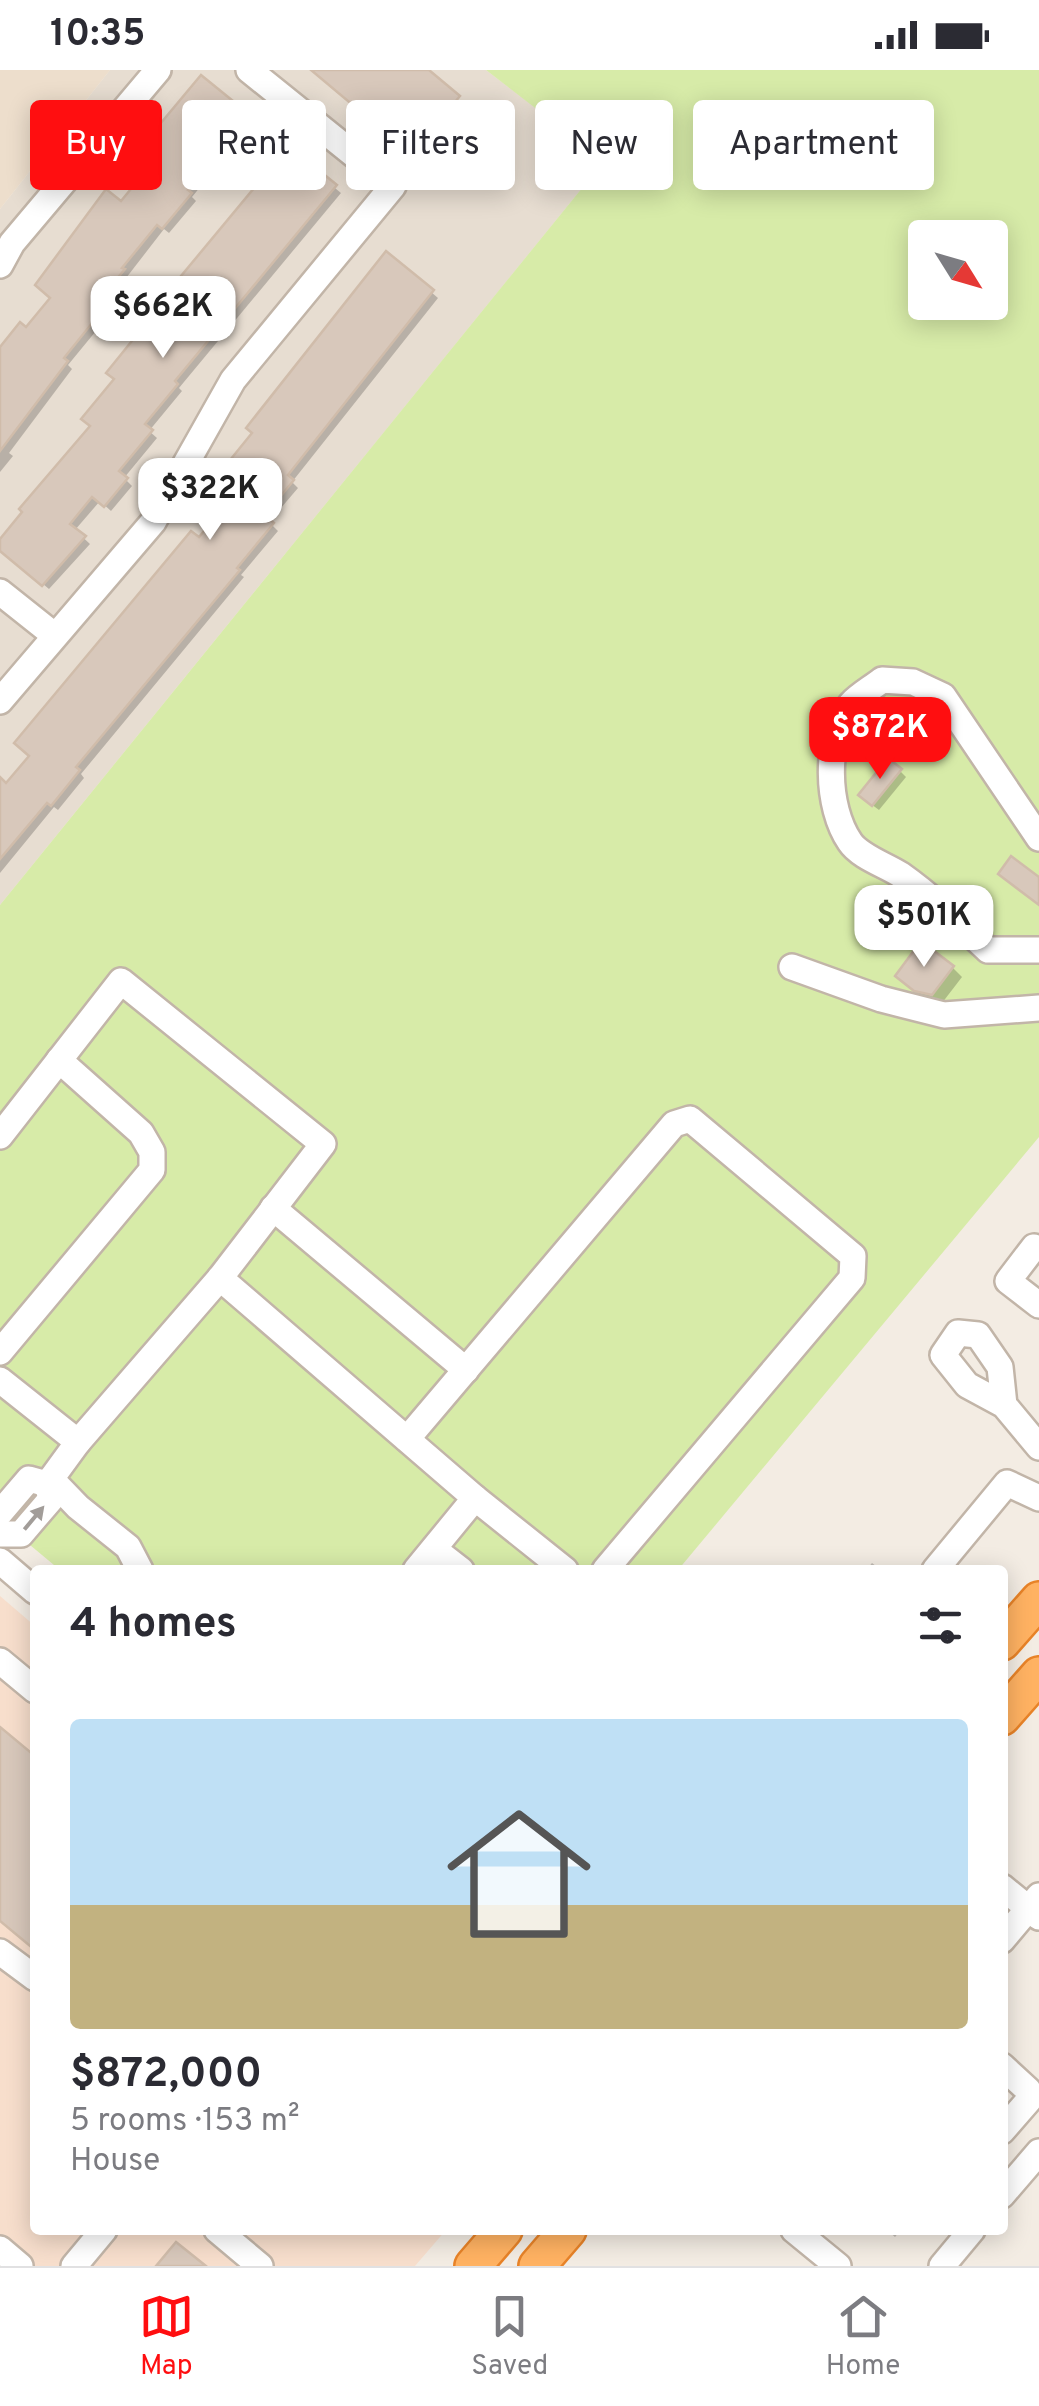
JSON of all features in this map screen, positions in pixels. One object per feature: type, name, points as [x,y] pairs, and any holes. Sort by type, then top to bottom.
[{"type":"highway","points":[[1008,1635],[1039,1600]]},
{"type":"highway","points":[[1008,1711],[1039,1675]]},
{"type":"highway","points":[[473,2266],[500,2235]]},
{"type":"highway","points":[[537,2266],[564,2235]]},
{"type":"street","points":[[0,266],[12,243],[158,70]]},
{"type":"street","points":[[0,701],[152,522],[233,380],[394,186],[249,70]]},
{"type":"street","points":[[0,592],[54,635]]},
{"type":"street","points":[[1039,838],[942,696],[913,682],[882,680],[852,704],[839,731],[831,774],[833,808],[852,845],[916,887],[988,950],[1039,950]]},
{"type":"street","points":[[792,967],[944,1016],[1039,1008]]},
{"type":"street","points":[[0,1136],[120,982],[323,1144],[220,1278],[78,1442],[49,1481],[50,1498],[21,1534],[0,1534]]},
{"type":"street","points":[[0,1352],[152,1170],[152,1152],[141,1133],[60,1060]]},
{"type":"street","points":[[408,1439],[674,1124],[690,1119],[853,1256],[852,1278],[609,1565]]},
{"type":"street","points":[[273,1208],[466,1370]]},
{"type":"street","points":[[1038,1246],[1008,1281],[1039,1304]]},
{"type":"street","points":[[220,1278],[559,1565]]},
{"type":"street","points":[[0,1380],[78,1442]]},
{"type":"street","points":[[1004,1404],[1039,1447]]},
{"type":"street","points":[[0,1513],[30,1479],[49,1481],[128,1547],[137,1565]]},
{"type":"street","points":[[939,1565],[1007,1483],[1039,1498]]},
{"type":"street","points":[[420,1565],[476,1498]]},
{"type":"street","points":[[434,1549],[455,1565]]},
{"type":"street","points":[[0,1561],[30,1587]]},
{"type":"street","points":[[0,1661],[30,1686]]},
{"type":"street","points":[[1008,1891],[1036,1907],[1008,1934]]},
{"type":"street","points":[[0,1952],[30,1974]]},
{"type":"street","points":[[1008,2072],[1028,2090],[1029,2100],[1008,2124]]},
{"type":"street","points":[[1008,2188],[1039,2152]]},
{"type":"street","points":[[74,2266],[100,2235]]},
{"type":"street","points":[[223,2235],[260,2266]]},
{"type":"street","points":[[800,2235],[838,2266]]},
{"type":"street","points":[[942,2266],[968,2235]]},
{"type":"street","points":[[0,2249],[20,2266]]},
{"type":"shaded area","points":[[0,70],[110,70],[86,100],[30,100],[30,171],[0,209]]},
{"type":"shaded area","points":[[110,70],[486,70],[535,107],[535,190],[581,190],[0,905],[0,209],[30,171],[30,190],[162,190],[162,100],[86,100]]},
{"type":"shaded area","points":[[0,1596],[30,1622],[30,2235],[442,2235],[415,2266],[0,2266]]},
{"type":"green space","points":[[486,70],[1039,70],[1039,1137],[682,1565],[54,1565],[0,1520],[0,905],[580,190],[673,190],[673,100],[535,100],[535,108]]},
{"type":"building","points":[[311,70],[429,70],[460,96],[457,100],[347,100]]},
{"type":"building","points":[[201,75],[232,100],[182,100],[182,190],[192,193],[162,229],[157,225],[122,268],[125,269],[94,306],[101,312],[0,451],[0,347],[20,322],[26,327],[50,298],[35,285],[105,190],[121,201],[130,190],[162,190],[162,122]]},
{"type":"building","points":[[326,176],[337,185],[175,381],[178,384],[145,424],[153,430],[119,471],[128,478],[104,507],[92,497],[70,524],[86,536],[42,586],[0,551],[0,539],[22,512],[19,509],[90,426],[81,419],[114,379],[106,373],[140,331],[137,329],[252,190],[326,190]]},
{"type":"building","points":[[386,251],[434,290],[288,475],[294,480],[265,515],[274,523],[237,568],[240,570],[76,767],[80,770],[51,806],[47,803],[0,859],[0,777],[6,783],[29,756],[14,743],[191,531],[199,537],[223,508],[207,495],[252,433],[246,428]]},
{"type":"building","points":[[888,758],[902,769],[872,806],[858,795]]},
{"type":"building","points":[[1011,856],[1039,877],[1039,905],[998,874]]},
{"type":"building","points":[[921,941],[954,966],[932,995],[914,991],[895,976]]},
{"type":"building","points":[[0,1727],[30,1752],[30,1946],[0,1921]]},
{"type":"building","points":[[176,2242],[206,2266],[156,2266]]}]
